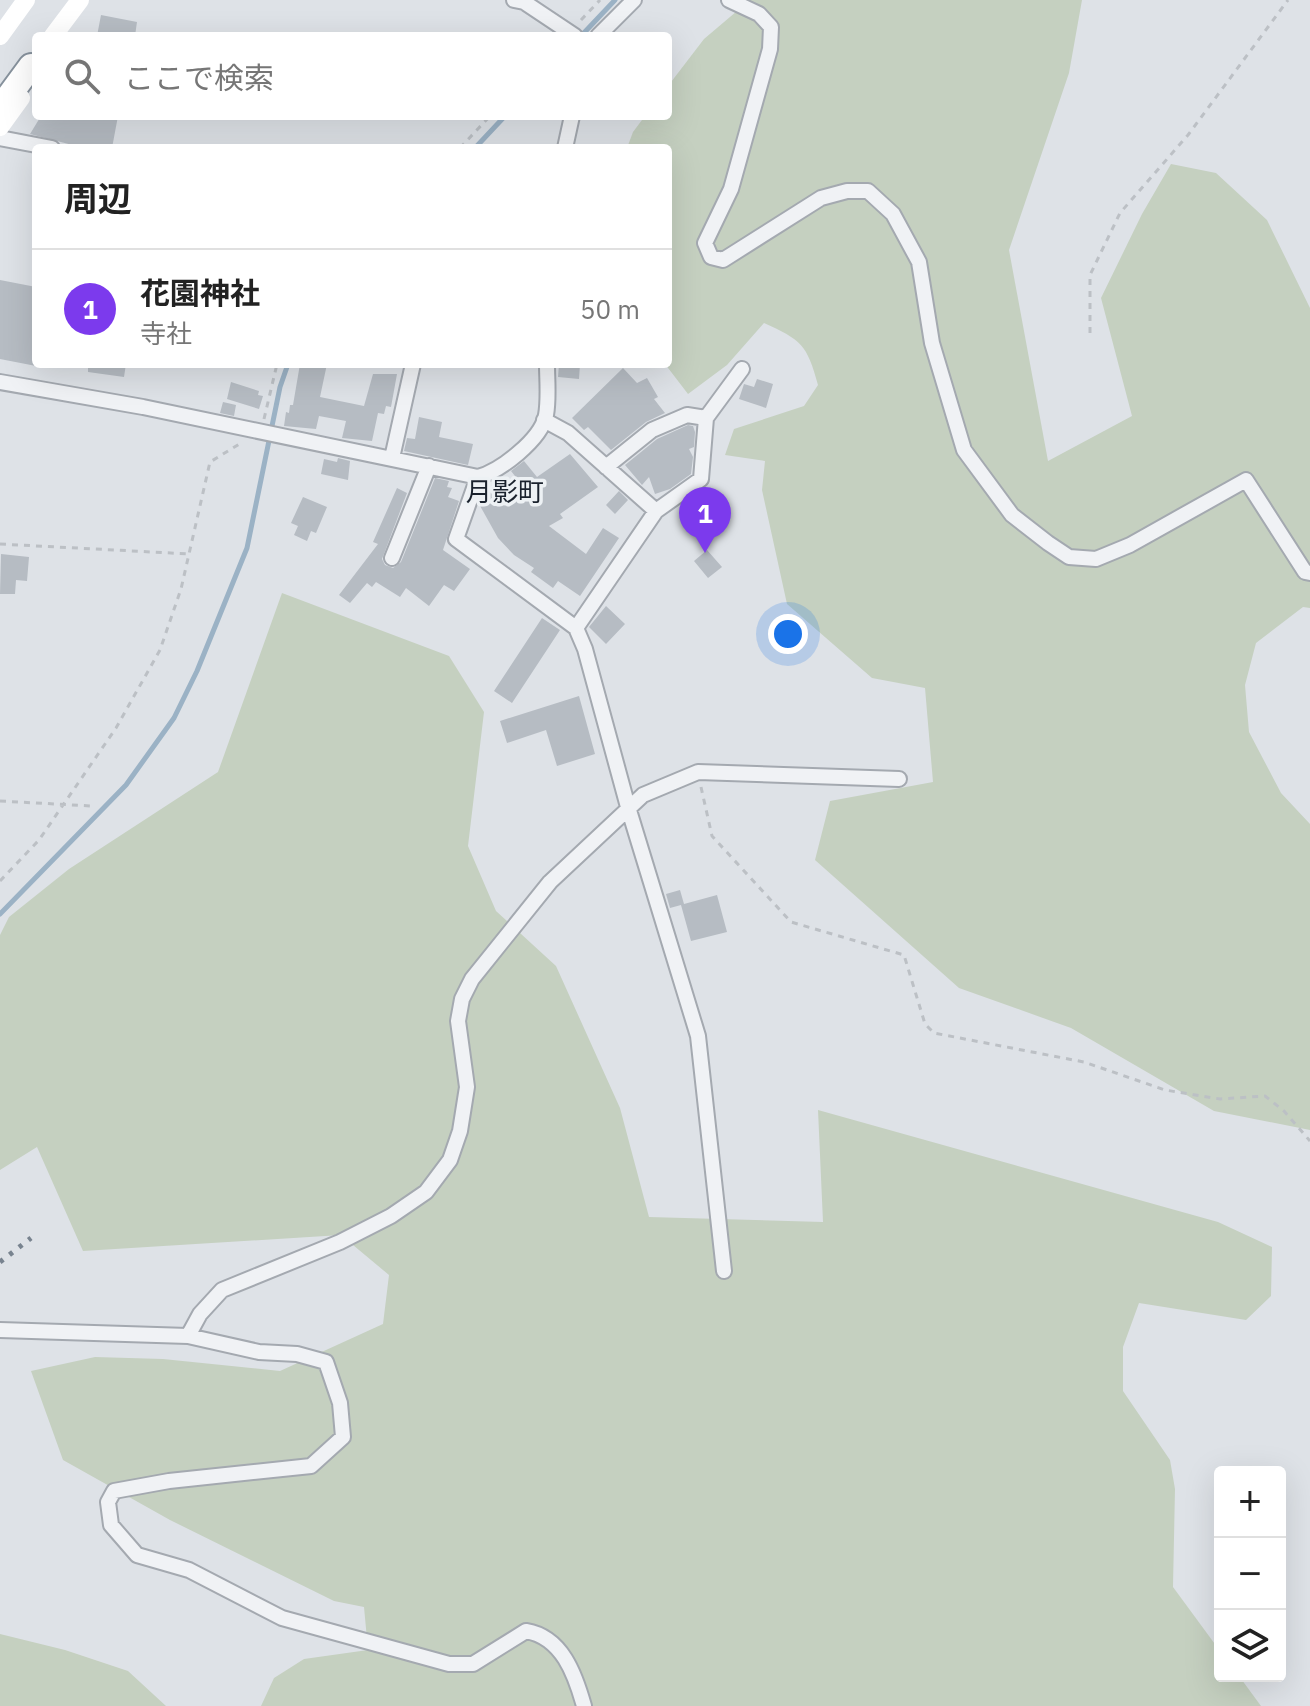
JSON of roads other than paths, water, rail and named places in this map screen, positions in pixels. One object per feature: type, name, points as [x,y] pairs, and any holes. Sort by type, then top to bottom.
[{"type":"highway","points":[[0,108],[32,66]]},
{"type":"main road","points":[[0,36],[26,0]]},
{"type":"main road","points":[[56,32],[80,0]]},
{"type":"main road","points":[[0,88],[11,75],[32,64]]},
{"type":"main road","points":[[0,127],[29,86],[32,72]]},
{"type":"street","points":[[514,0],[524,2],[569,32]]},
{"type":"street","points":[[602,32],[634,0]]},
{"type":"street","points":[[729,0],[759,14],[771,27],[770,49],[731,189],[705,243],[711,257],[723,260],[821,198],[847,191],[868,191],[893,214],[919,262],[932,343],[964,450],[1012,515],[1069,557],[1096,559],[1130,545],[1246,480],[1305,572],[1310,573]]},
{"type":"street","points":[[566,144],[571,120]]},
{"type":"street","points":[[0,138],[32,144]]},
{"type":"street","points":[[392,458],[412,368]]},
{"type":"street","points":[[0,382],[143,407],[478,477],[492,473],[537,433],[544,420],[547,368]]},
{"type":"street","points":[[576,628],[656,511],[701,479],[706,418],[742,369]]},
{"type":"street","points":[[606,467],[652,430],[687,415],[706,418]]},
{"type":"street","points":[[544,420],[568,433],[656,511]]},
{"type":"street","points":[[392,558],[429,466]]},
{"type":"street","points":[[478,477],[456,539],[576,628],[585,649],[628,807],[698,1036],[724,1271]]},
{"type":"street","points":[[188,1336],[200,1314],[222,1290],[340,1242],[391,1216],[426,1192],[450,1160],[460,1131],[467,1087],[458,1021],[462,999],[472,979],[550,882],[643,795],[698,772],[899,779]]},
{"type":"street","points":[[0,1330],[188,1336],[259,1352],[297,1354],[326,1362],[340,1403],[343,1437],[311,1466],[169,1481],[114,1491],[108,1502],[111,1525],[137,1555],[189,1570],[282,1618],[449,1664],[473,1664],[526,1631],[543,1634],[559,1650],[576,1679],[584,1706]]},
{"type":"waterway","points":[[585,32],[615,0]]},
{"type":"waterway","points":[[479,144],[501,120]]},
{"type":"waterway","points":[[0,914],[126,785],[174,718],[197,671],[247,548],[287,368]]},
{"type":"railway","points":[[0,1262],[31,1238]]},
{"type":"place","name":"花園神社","points":[[705,553]]},
{"type":"district","name":"月影町","points":[[505,491]]}]
